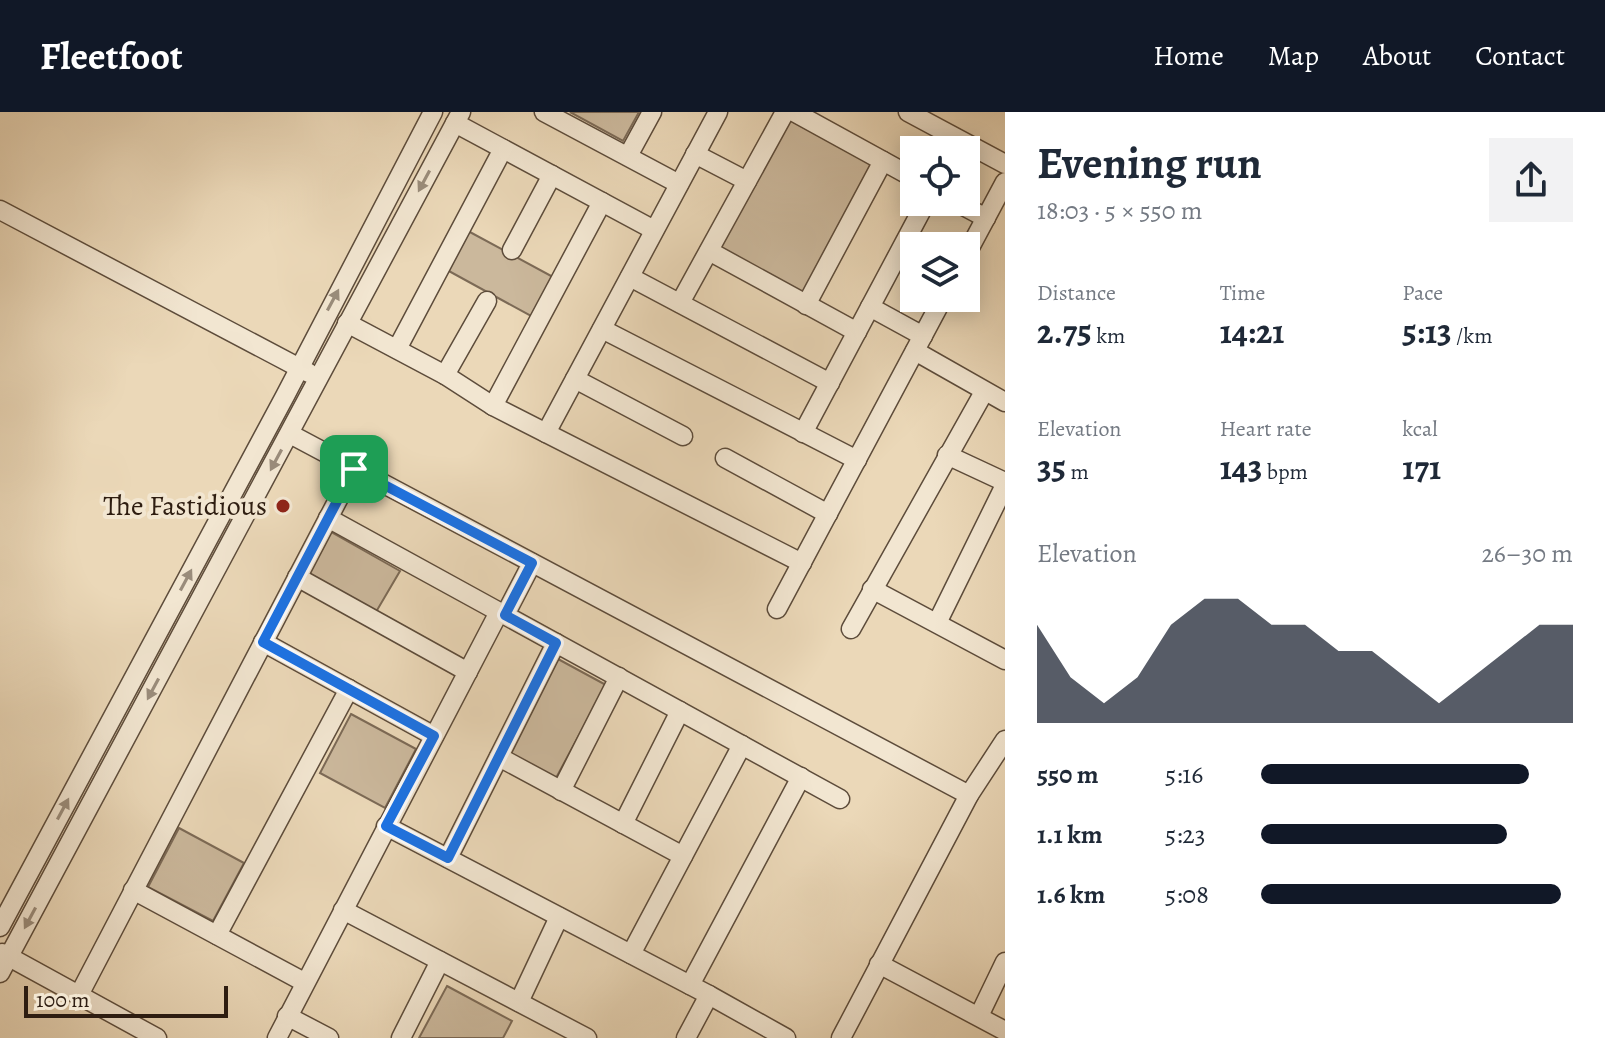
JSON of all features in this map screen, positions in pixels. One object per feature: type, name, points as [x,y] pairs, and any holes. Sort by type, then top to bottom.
[{"type":"street","points":[[0,927],[433,112]]},
{"type":"street","points":[[544,112],[679,184]]},
{"type":"street","points":[[628,156],[652,112]]},
{"type":"street","points":[[546,433],[718,112]]},
{"type":"street","points":[[680,303],[785,112]]},
{"type":"street","points":[[794,112],[900,170]]},
{"type":"street","points":[[908,112],[1005,164]]},
{"type":"street","points":[[157,1038],[79,995],[3,961],[320,379],[458,118],[503,149],[654,230]]},
{"type":"street","points":[[397,349],[503,149]]},
{"type":"street","points":[[695,154],[747,181]]},
{"type":"street","points":[[806,305],[883,161]]},
{"type":"street","points":[[512,250],[552,175]]},
{"type":"street","points":[[978,232],[1005,182]]},
{"type":"street","points":[[493,406],[602,202]]},
{"type":"street","points":[[0,210],[320,379]]},
{"type":"street","points":[[980,215],[986,218]]},
{"type":"street","points":[[803,433],[919,216]]},
{"type":"street","points":[[709,251],[857,332]]},
{"type":"street","points":[[630,277],[830,383]]},
{"type":"street","points":[[445,375],[487,301]]},
{"type":"street","points":[[870,307],[984,392],[1005,402]]},
{"type":"street","points":[[777,609],[936,312]]},
{"type":"street","points":[[347,323],[445,375],[493,406],[802,563]]},
{"type":"street","points":[[602,329],[857,460]]},
{"type":"street","points":[[308,350],[329,362]]},
{"type":"street","points":[[575,379],[683,436]]},
{"type":"street","points":[[851,629],[984,392]]},
{"type":"street","points":[[290,434],[969,795]]},
{"type":"street","points":[[937,623],[1005,484],[947,455]]},
{"type":"street","points":[[725,458],[828,514]]},
{"type":"street","points":[[79,995],[354,469]]},
{"type":"street","points":[[328,518],[840,799]]},
{"type":"street","points":[[277,1038],[468,672],[532,563]]},
{"type":"street","points":[[297,577],[468,672]]},
{"type":"street","points":[[872,589],[937,623],[1002,651]]},
{"type":"street","points":[[263,642],[434,736]]},
{"type":"street","points":[[448,858],[556,643]]},
{"type":"street","points":[[561,791],[619,677]]},
{"type":"street","points":[[217,935],[349,689]]},
{"type":"street","points":[[623,824],[680,711]]},
{"type":"street","points":[[841,1038],[969,795],[1005,740]]},
{"type":"street","points":[[631,954],[742,745]]},
{"type":"street","points":[[499,757],[683,856]]},
{"type":"street","points":[[690,985],[801,777]]},
{"type":"street","points":[[386,826],[786,1038]]},
{"type":"street","points":[[133,890],[304,982]]},
{"type":"street","points":[[343,910],[587,1038]]},
{"type":"street","points":[[519,1002],[559,917]]},
{"type":"street","points":[[401,1038],[440,961]]},
{"type":"street","points":[[979,1016],[1005,962]]},
{"type":"street","points":[[879,964],[1005,1031]]},
{"type":"street","points":[[686,1038],[709,995]]},
{"type":"street","points":[[287,1016],[329,1038]]},
{"type":"shaded area","points":[[570,112],[639,112],[623,141]]},
{"type":"shaded area","points":[[788,119],[875,166],[804,296],[717,248]]},
{"type":"shaded area","points":[[468,231],[553,277],[531,316],[447,270]]},
{"type":"shaded area","points":[[331,532],[400,571],[376,612],[308,573]]},
{"type":"shaded area","points":[[558,659],[606,685],[556,778],[508,753]]},
{"type":"shaded area","points":[[351,714],[416,749],[385,808],[320,773]]},
{"type":"shaded area","points":[[179,828],[244,863],[213,921],[148,887]]},
{"type":"shaded area","points":[[447,986],[512,1021],[503,1038],[419,1038]]},
{"type":"place","name":"The Fastidious","points":[[283,506]]},
{"type":"route","points":[[354,469],[532,563],[505,615],[556,643],[448,858],[386,826],[434,736],[263,642],[354,469]]}]
